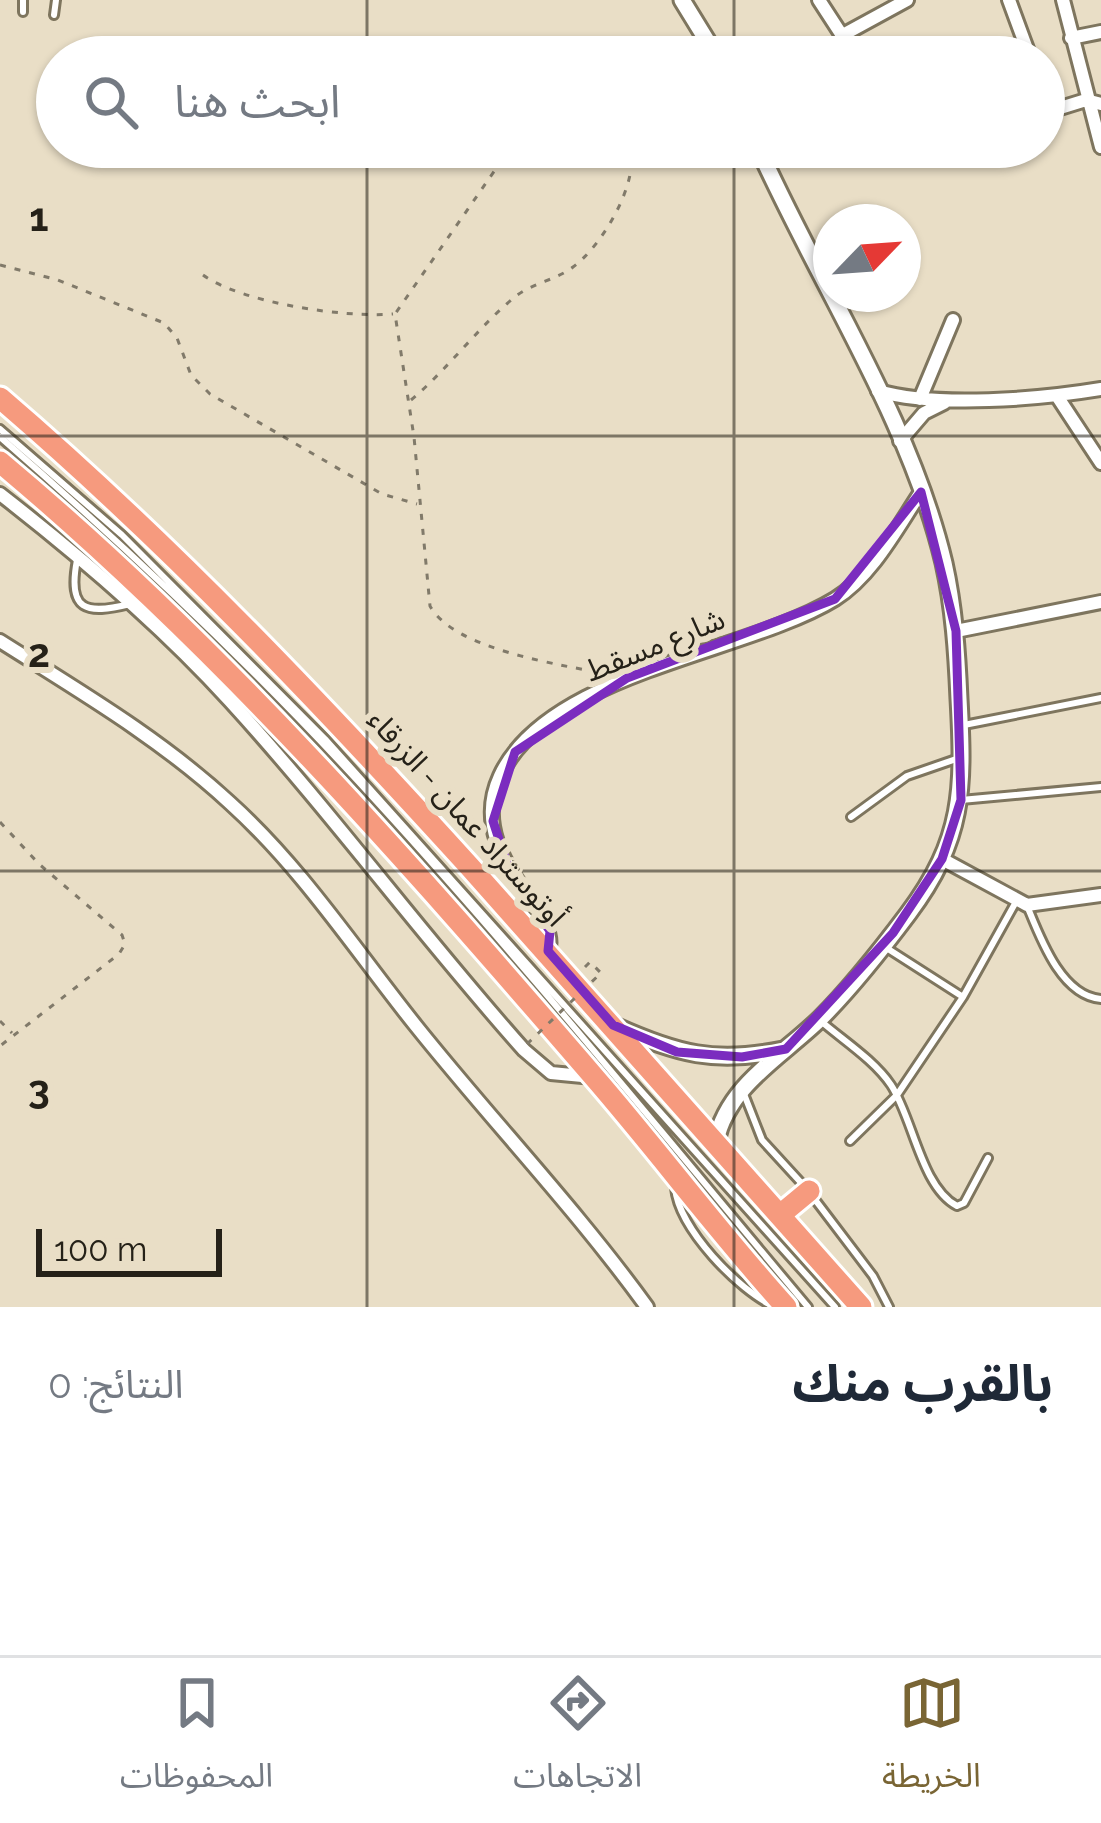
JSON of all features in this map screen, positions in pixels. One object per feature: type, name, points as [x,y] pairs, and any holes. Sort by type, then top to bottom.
[{"type":"highway","name":"أوتوستراد عمان - الزرقاء","points":[[0,398],[272,652],[548,951],[861,1307]]},
{"type":"highway","points":[[0,463],[83,546],[224,666],[594,1077],[786,1307]]},
{"type":"highway","points":[[362,855],[383,839]]},
{"type":"highway","points":[[780,1215],[809,1191]]},
{"type":"street","points":[[682,0],[703,36]]},
{"type":"street","points":[[819,0],[841,36],[907,0]]},
{"type":"street","points":[[1010,0],[1023,36]]},
{"type":"street","points":[[1063,0],[1101,147]]},
{"type":"street","points":[[1071,38],[1101,32]]},
{"type":"street","points":[[1065,104],[1086,100],[1101,104]]},
{"type":"street","points":[[716,1141],[722,1115],[743,1088],[819,1020],[912,908],[942,859],[961,800],[956,631],[943,561],[921,492],[878,391],[768,168]]},
{"type":"street","points":[[920,399],[952,320]]},
{"type":"street","points":[[878,391],[920,399],[1057,396],[1101,388]]},
{"type":"street","points":[[1057,396],[1101,463]]},
{"type":"street","points":[[900,441],[924,413],[956,398]]},
{"type":"street","name":"شارع مسقط","points":[[548,951],[550,932],[510,874],[496,839],[493,802],[500,777],[515,752],[582,700],[627,678],[835,598],[863,573],[921,492]]},
{"type":"street","points":[[0,494],[83,546],[130,604],[226,697],[524,1050],[558,1076],[594,1077]]},
{"type":"street","points":[[956,631],[1101,602]]},
{"type":"street","points":[[0,641],[122,718],[230,802],[298,877],[416,1027],[596,1237],[647,1307]]},
{"type":"street","points":[[942,859],[1022,902],[1101,895]]},
{"type":"street","points":[[614,1025],[698,1056],[742,1057],[786,1049]]},
{"type":"lane","points":[[23,0],[23,12]]},
{"type":"lane","points":[[54,15],[56,0]]},
{"type":"lane","points":[[0,433],[215,634],[378,803],[580,1032],[808,1307]]},
{"type":"lane","points":[[0,433],[122,535],[325,739],[835,1307]]},
{"type":"lane","points":[[83,546],[72,584],[80,604],[104,610],[130,604]]},
{"type":"lane","points":[[961,726],[1101,698]]},
{"type":"lane","points":[[850,818],[907,776],[962,757]]},
{"type":"lane","points":[[961,800],[1101,787]]},
{"type":"lane","points":[[850,1141],[897,1095],[1022,902]]},
{"type":"lane","points":[[1022,902],[1043,945],[1066,977],[1082,995],[1101,999]]},
{"type":"lane","points":[[883,946],[963,997]]},
{"type":"lane","points":[[819,1020],[875,1066],[897,1095],[934,1184],[949,1202],[964,1203],[988,1158]]},
{"type":"lane","points":[[743,1088],[762,1140],[809,1191],[873,1276],[889,1307]]},
{"type":"lane","points":[[674,1172],[676,1204],[686,1223],[742,1285],[775,1307]]},
{"type":"path","points":[[497,168],[395,314],[430,606],[439,620],[510,655],[627,678]]},
{"type":"path","points":[[408,402],[447,369],[518,294],[568,271],[587,254],[630,183],[633,168]]},
{"type":"path","points":[[0,265],[58,280],[158,320],[177,338],[191,375],[210,394],[382,494],[419,504]]},
{"type":"path","points":[[203,275],[251,297],[363,317],[395,314]]},
{"type":"path","points":[[0,822],[40,864],[122,935],[125,944],[119,954],[0,1046]]},
{"type":"path","points":[[527,1044],[601,973],[590,962]]},
{"type":"path","points":[[0,1021],[14,1035]]},
{"type":"highlighted area","points":[[921,492],[956,631],[961,800],[942,859],[893,933],[786,1049],[742,1057],[677,1052],[613,1025],[548,951],[550,931],[510,873],[493,821],[515,752],[627,678],[835,599]]}]
